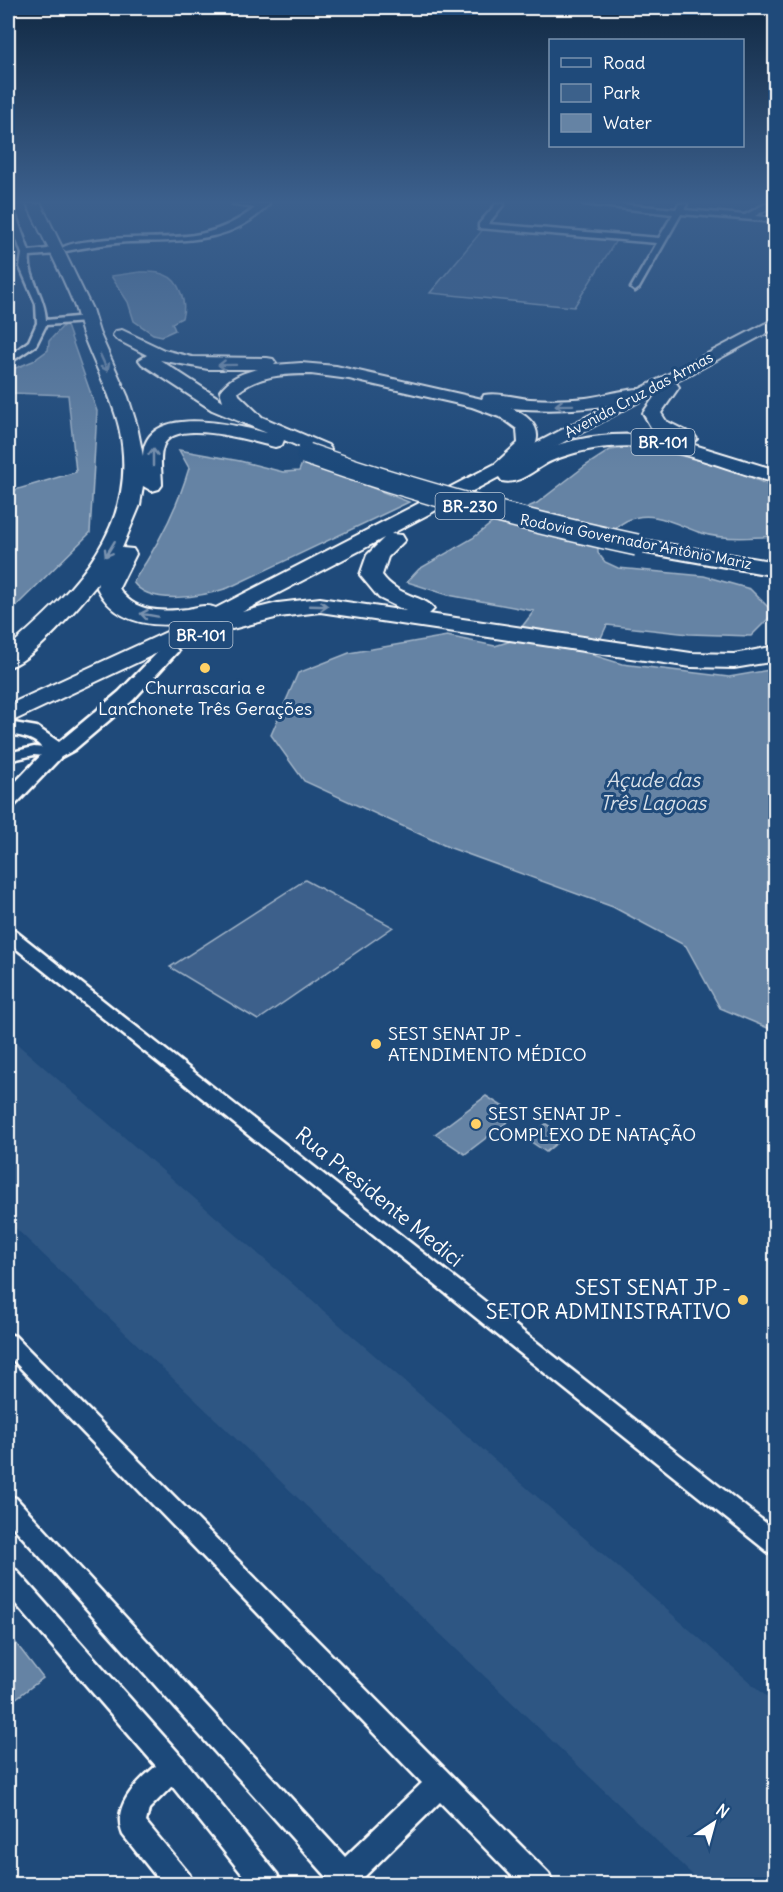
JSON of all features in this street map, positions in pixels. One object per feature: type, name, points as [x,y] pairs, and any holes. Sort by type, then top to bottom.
[{"type":"highway","points":[[8,660],[64,610],[89,582],[113,545],[127,512],[134,478],[131,441],[84,292]]},
{"type":"highway","name":"Rodovia Governador Antônio Mariz","points":[[90,312],[119,349],[163,382],[209,410],[275,441],[314,452],[360,474],[486,511],[641,541],[670,552],[776,569]]},
{"type":"highway","points":[[314,452],[219,406],[174,379],[138,351],[118,331],[154,354],[183,362],[226,365],[321,362],[514,403],[589,405],[643,394]]},
{"type":"highway","points":[[258,424],[230,397],[229,391],[234,385],[271,371],[313,369],[333,371],[482,405],[516,418],[523,424],[529,438],[526,446],[502,468]]},
{"type":"highway","points":[[670,387],[652,413],[659,425],[690,440],[776,469]]},
{"type":"highway","points":[[266,591],[211,611],[165,618],[144,615],[117,604],[108,588],[140,528],[152,494],[155,440],[168,432],[201,426],[225,428],[275,441]]},
{"type":"highway","name":"BR-101","points":[[8,728],[77,697],[394,540],[547,456],[598,441],[648,440],[678,445],[776,477]]},
{"type":"highway","name":"BR-101","points":[[8,714],[130,659],[502,468]]},
{"type":"highway","points":[[394,540],[378,555],[371,575],[377,586],[391,597],[425,610],[515,629]]},
{"type":"highway","points":[[641,541],[726,553],[776,554]]},
{"type":"highway","points":[[670,552],[749,573],[776,584]]},
{"type":"highway","name":"Rodovia Governador Antônio Mariz","points":[[726,553],[776,562]]},
{"type":"highway","points":[[221,625],[278,610],[320,605],[515,629],[719,662],[748,660],[776,653]]},
{"type":"highway","points":[[604,643],[716,652],[758,645],[776,637]]},
{"type":"main road","name":"Avenida Cruz das Armas","points":[[502,468],[776,322]]},
{"type":"main road","name":"Avenida Cruz das Armas","points":[[547,456],[776,331]]},
{"type":"main road","points":[[8,801],[54,753],[67,746],[126,696],[169,651]]},
{"type":"main road","points":[[8,728],[30,731],[50,743],[54,753]]},
{"type":"street","points":[[8,361],[33,343],[42,323],[41,304],[36,292]]},
{"type":"street","points":[[42,323],[90,312]]},
{"type":"street","points":[[8,757],[34,751],[54,753]]},
{"type":"street","name":"Rua Presidente Medici","points":[[8,934],[257,1129],[776,1545]]},
{"type":"street","points":[[8,1342],[539,1884]]},
{"type":"street","points":[[8,1505],[341,1881],[441,1784]]},
{"type":"street","points":[[8,1578],[174,1767],[267,1884]]},
{"type":"street","points":[[174,1767],[142,1796],[131,1814],[132,1826],[179,1884]]},
{"type":"shaded area","points":[[8,1036],[775,1704],[775,1884],[702,1884],[8,1221]]},
{"type":"green space","points":[[431,292],[583,292],[574,307]]},
{"type":"green space","points":[[305,880],[393,927],[258,1020],[170,967]]},
{"type":"water","points":[[122,292],[181,292],[184,306],[182,318],[172,323],[175,330],[162,336],[153,334],[134,321],[128,302]]},
{"type":"water","points":[[66,323],[97,411],[90,533],[8,614],[8,492],[76,472],[68,395],[12,393],[8,389],[8,371],[33,361],[48,350],[49,341]]},
{"type":"water","name":"Açude das Três Lagoas","points":[[640,446],[726,468],[775,489],[775,536],[718,537],[664,519],[645,516],[622,523],[598,546],[598,553],[605,562],[618,568],[704,576],[750,589],[774,613],[751,636],[689,634],[607,625],[593,655],[622,664],[729,677],[775,669],[775,1031],[720,1008],[686,946],[613,907],[448,847],[304,781],[271,735],[298,673],[349,653],[447,636],[495,646],[511,641],[534,611],[448,595],[407,582],[419,569],[473,538],[492,523],[537,503],[610,450]]},
{"type":"water","points":[[179,450],[240,461],[283,472],[299,471],[303,461],[409,502],[228,588],[192,596],[152,595],[141,590],[133,582],[166,527],[179,498],[189,468]]},
{"type":"water","name":"SEST SENAT JP - COMPLEXO DE NATAÇÃO","points":[[486,1096],[516,1115],[465,1154],[435,1134]]},
{"type":"water","name":"SEST SENAT JP - COMPLEXO DE NATAÇÃO","points":[[546,1124],[565,1136],[546,1152],[527,1139]]},
{"type":"water","points":[[8,1633],[43,1678],[15,1699],[8,1689]]},
{"type":"place","name":"Churrascaria e Lanchonete Três Gerações","points":[[205,668]]},
{"type":"place","name":"SEST SENAT JP - ATENDIMENTO MÉDICO","points":[[376,1044]]},
{"type":"place","name":"SEST SENAT JP - COMPLEXO DE NATAÇÃO","points":[[476,1124]]},
{"type":"place","name":"SEST SENAT JP - SETOR ADMINISTRATIVO","points":[[743,1300]]}]
